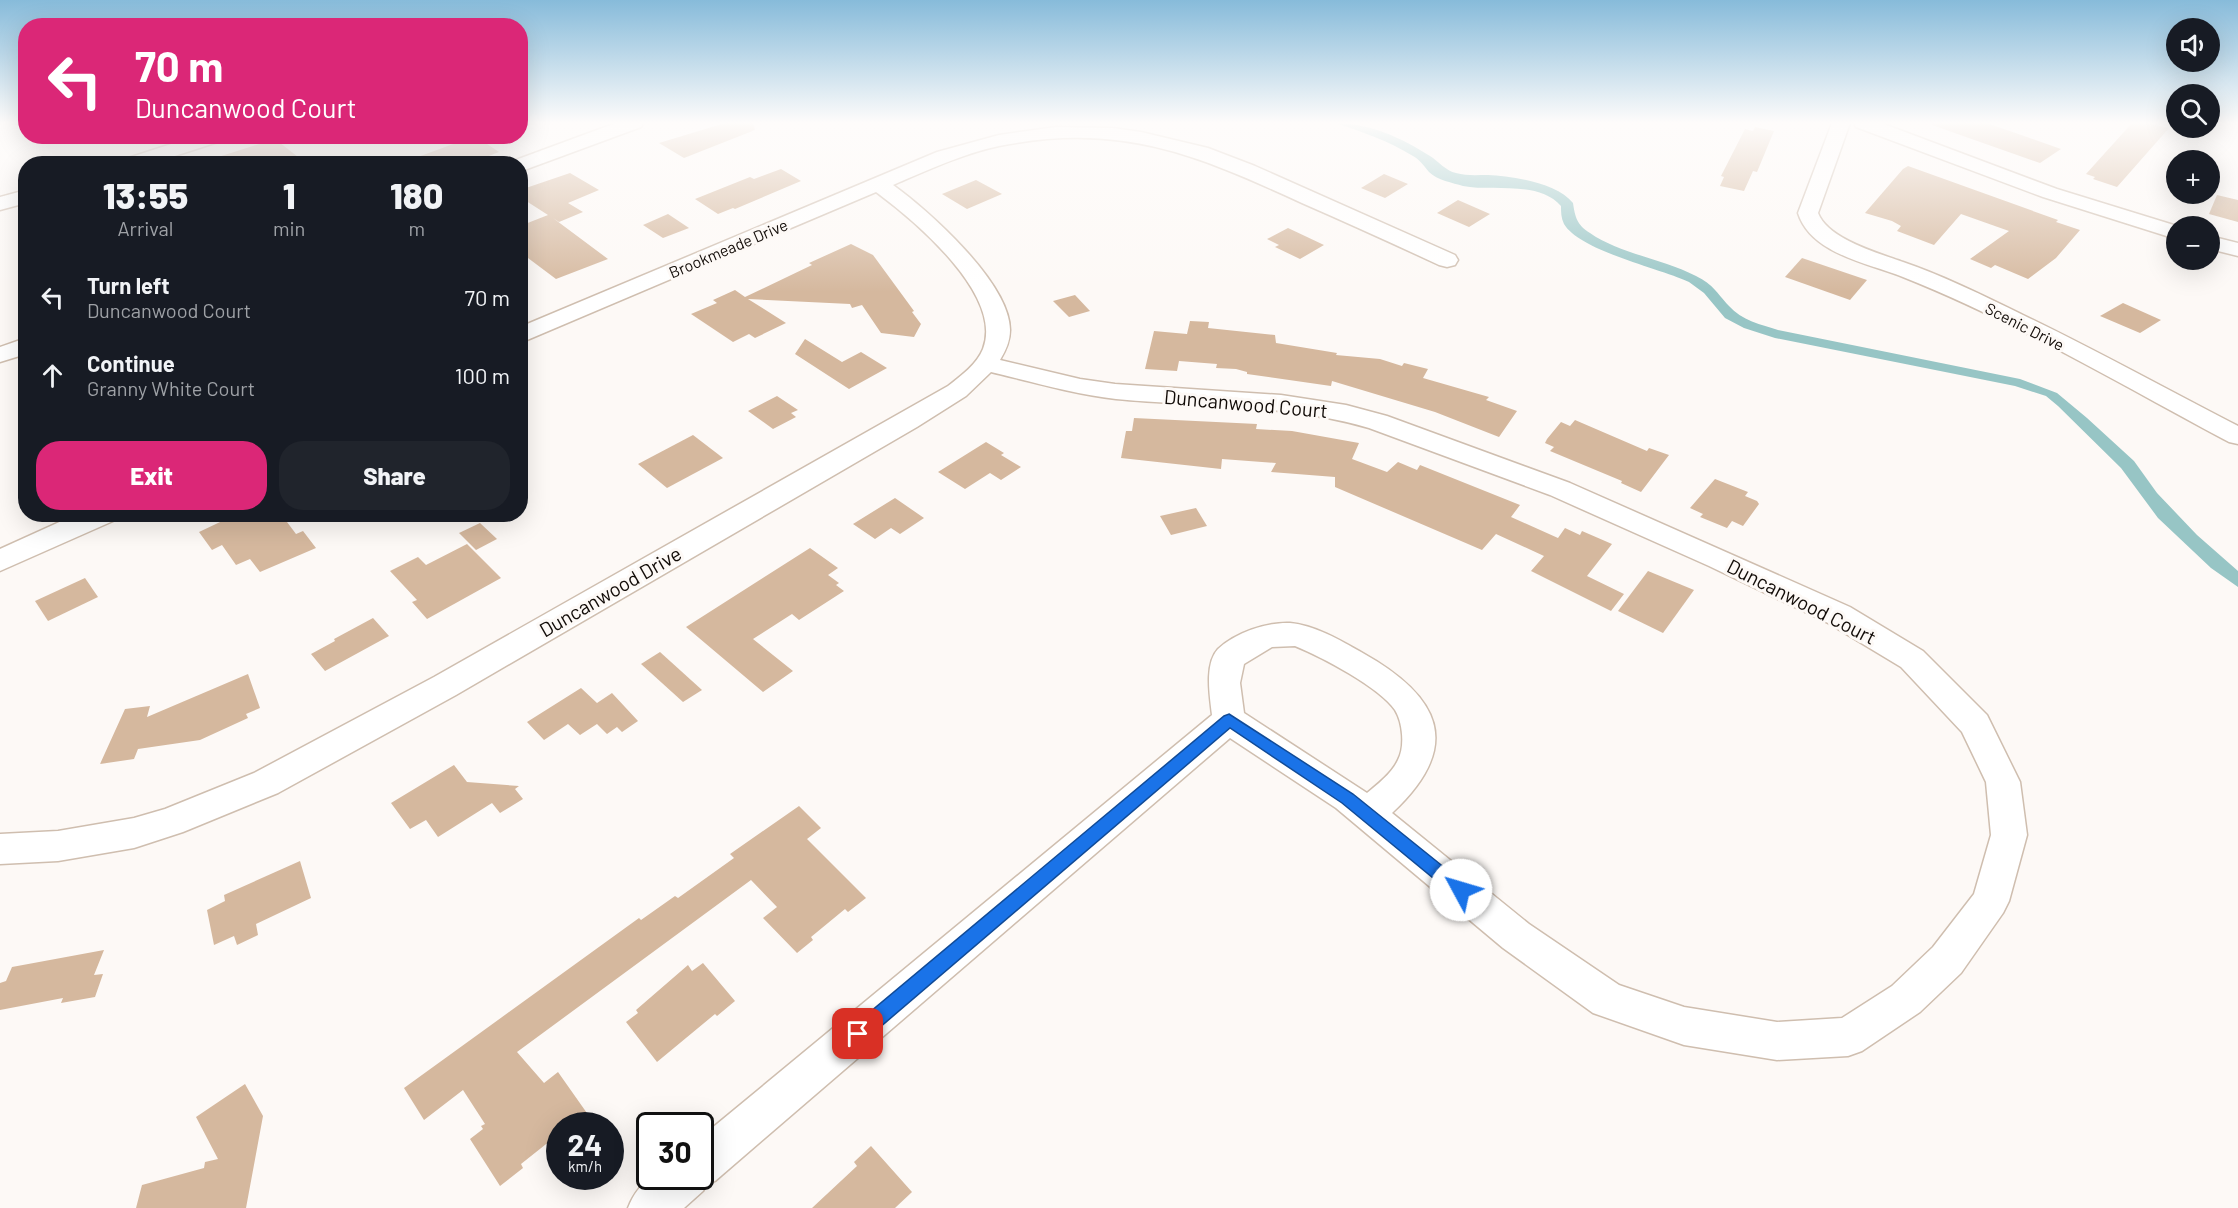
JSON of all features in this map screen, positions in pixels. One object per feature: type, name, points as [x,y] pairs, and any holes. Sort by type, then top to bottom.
[{"type":"street","name":"Brookmeade Drive","points":[[528,333],[889,179]]},
{"type":"street","name":"Brookmeade Drive","points":[[1267,179],[1447,260]]},
{"type":"street","name":"Scenic Drive","points":[[1819,179],[1808,213],[1810,223],[1834,241],[1972,299],[2238,436]]},
{"type":"street","points":[[2014,179],[2166,230]]},
{"type":"street","name":"Duncanwood Drive","points":[[0,849],[58,846],[134,833],[171,822],[266,783],[455,680],[908,422],[963,387],[986,364],[998,338],[996,313],[992,303],[969,269],[932,229],[906,203],[878,184]]},
{"type":"street","points":[[0,204],[18,198]]},
{"type":"street","points":[[2220,245],[2238,250]]},
{"type":"street","points":[[0,355],[18,348]]},
{"type":"street","name":"Duncanwood Court","points":[[986,364],[1080,386],[1115,391],[1281,403],[1378,422],[1560,489],[1719,559],[1839,615],[1912,659],[1975,724],[2003,782],[2009,835],[1990,901],[1947,960],[1906,999],[1848,1037],[1777,1041],[1684,1026],[1607,1000],[1516,936],[1348,798],[1229,720]]},
{"type":"street","points":[[0,561],[86,522]]},
{"type":"street","points":[[714,1154],[1229,720],[1224,682],[1229,658],[1250,644],[1274,635],[1299,636],[1330,648],[1370,672],[1405,700],[1417,721],[1417,754],[1408,774],[1368,814]]},
{"type":"street","points":[[650,1208],[671,1190]]},
{"type":"water","points":[[1441,179],[1523,179],[1556,190],[1573,203],[1577,220],[1590,233],[1614,246],[1702,279],[1734,311],[1759,324],[1778,330],[2020,379],[2057,393],[2134,461],[2157,493],[2197,535],[2238,571],[2238,587],[2211,568],[2158,518],[2121,468],[2046,396],[2015,386],[1775,338],[1744,328],[1725,318],[1704,293],[1689,282],[1603,251],[1573,234],[1563,222],[1561,206],[1551,198],[1528,190],[1475,188]]},
{"type":"building","points":[[551,179],[581,179],[599,190],[568,203],[583,212],[559,222],[553,218],[608,259],[556,279],[528,258],[528,223],[548,215],[528,202],[528,187]]},
{"type":"building","points":[[744,179],[801,181],[718,214],[695,199]]},
{"type":"building","points":[[1375,179],[1397,179],[1408,184],[1385,198],[1361,188]]},
{"type":"building","points":[[1723,179],[1749,179],[1744,191],[1720,186]]},
{"type":"building","points":[[1894,179],[1945,179],[2080,230],[2056,258],[2028,279],[1995,265],[1991,268],[1970,259],[2009,231],[1961,214],[1934,245],[1897,231],[1901,226],[1892,221],[1865,213]]},
{"type":"building","points":[[2094,179],[2124,179],[2117,187]]},
{"type":"building","points":[[976,180],[1002,194],[967,209],[942,194]]},
{"type":"building","points":[[2220,196],[2238,200],[2238,222],[2209,214],[2213,204],[2220,204]]},
{"type":"building","points":[[1458,200],[1490,214],[1469,227],[1437,213]]},
{"type":"building","points":[[668,214],[689,228],[663,238],[643,225]]},
{"type":"building","points":[[1288,228],[1324,245],[1300,259],[1275,247],[1279,245],[1267,239]]},
{"type":"building","points":[[851,244],[873,255],[914,311],[912,312],[921,324],[914,337],[881,333],[862,305],[852,308],[850,304],[748,299],[786,323],[755,338],[749,334],[733,342],[691,314],[717,303],[713,300],[735,290],[745,297]]},
{"type":"building","points":[[1802,258],[1867,280],[1850,300],[1785,277]]},
{"type":"building","points":[[1075,295],[1090,311],[1069,317],[1053,301]]},
{"type":"building","points":[[2123,303],[2161,320],[2140,333],[2100,316]]},
{"type":"building","points":[[1190,321],[1209,322],[1208,328],[1275,335],[1276,343],[1337,353],[1336,355],[1380,359],[1402,366],[1404,363],[1428,369],[1423,378],[1489,397],[1486,400],[1517,411],[1499,437],[1435,412],[1332,381],[1331,386],[1247,374],[1247,372],[1236,369],[1216,368],[1217,364],[1179,361],[1177,371],[1145,369],[1154,331],[1187,334]]},
{"type":"building","points":[[805,339],[842,362],[861,352],[887,368],[849,389],[795,354]]},
{"type":"building","points":[[777,396],[798,410],[791,413],[796,417],[773,429],[748,411]]},
{"type":"building","points":[[1134,418],[1257,424],[1256,429],[1292,431],[1359,443],[1352,459],[1387,472],[1398,462],[1417,470],[1420,465],[1520,505],[1511,517],[1558,538],[1565,528],[1580,535],[1582,531],[1612,544],[1587,576],[1624,594],[1611,611],[1531,571],[1544,556],[1496,534],[1482,550],[1335,487],[1335,477],[1271,472],[1276,463],[1222,459],[1221,469],[1121,458],[1126,431],[1132,431]]},
{"type":"building","points":[[1575,420],[1647,451],[1649,448],[1669,455],[1641,492],[1621,483],[1622,481],[1550,451],[1554,447],[1545,443],[1547,439],[1561,422],[1570,426]]},
{"type":"building","points":[[693,435],[723,458],[667,488],[638,464]]},
{"type":"building","points":[[986,442],[1004,453],[1001,455],[1021,467],[1001,480],[990,473],[965,489],[938,472]]},
{"type":"building","points":[[1715,479],[1748,492],[1745,496],[1759,504],[1743,526],[1732,521],[1727,528],[1700,517],[1703,514],[1690,508]]},
{"type":"building","points":[[895,498],[924,518],[900,534],[891,528],[875,539],[853,524]]},
{"type":"building","points":[[1196,508],[1207,526],[1171,535],[1160,516]]},
{"type":"building","points":[[220,522],[287,522],[296,534],[303,531],[316,548],[260,572],[250,559],[236,565],[222,545],[212,550],[199,532]]},
{"type":"building","points":[[480,523],[497,539],[476,550],[459,533]]},
{"type":"building","points":[[467,544],[501,578],[427,619],[412,602],[417,600],[390,571],[418,557],[426,565]]},
{"type":"building","points":[[810,548],[838,568],[828,575],[839,583],[836,585],[844,591],[799,620],[792,614],[753,639],[793,671],[763,692],[686,627]]},
{"type":"building","points":[[1648,571],[1694,590],[1663,633],[1618,611]]},
{"type":"building","points":[[85,578],[98,597],[48,621],[35,601]]},
{"type":"building","points":[[373,618],[389,636],[325,671],[311,654],[335,641],[334,639]]},
{"type":"building","points":[[660,652],[702,690],[683,702],[641,664]]},
{"type":"building","points":[[248,674],[260,708],[246,714],[248,718],[200,740],[138,749],[134,759],[100,764],[125,709],[150,706],[147,717]]},
{"type":"building","points":[[581,688],[597,703],[612,693],[638,721],[622,732],[617,727],[607,734],[597,724],[580,735],[568,724],[544,740],[527,722]]},
{"type":"building","points":[[454,765],[467,782],[519,786],[515,789],[523,799],[500,813],[492,803],[438,837],[426,820],[410,829],[391,803]]},
{"type":"building","points":[[799,806],[821,828],[807,839],[866,898],[848,912],[845,909],[811,937],[813,940],[797,953],[763,918],[777,907],[751,880],[517,1052],[544,1083],[558,1072],[586,1112],[546,1112],[546,1144],[521,1164],[523,1168],[500,1186],[470,1139],[483,1129],[481,1126],[485,1124],[463,1090],[424,1120],[404,1088],[639,918],[641,920],[675,896],[678,898],[734,858],[730,854]]},
{"type":"building","points":[[300,861],[311,898],[256,924],[258,935],[237,945],[234,936],[214,945],[207,910],[225,901],[224,895]]},
{"type":"building","points":[[104,950],[94,975],[103,974],[95,997],[61,1003],[63,998],[0,1010],[0,983],[6,981],[12,967]]},
{"type":"building","points":[[703,963],[735,1001],[717,1016],[715,1014],[657,1062],[626,1022],[638,1013],[636,1010],[688,965],[692,971]]},
{"type":"building","points":[[245,1084],[263,1116],[246,1208],[136,1208],[142,1185],[204,1168],[205,1162],[218,1159],[196,1117]]},
{"type":"building","points":[[871,1146],[912,1192],[895,1208],[812,1208],[857,1166],[854,1162]]},
{"type":"route","points":[[858,1034],[1229,720],[1348,798],[1461,890]]}]
